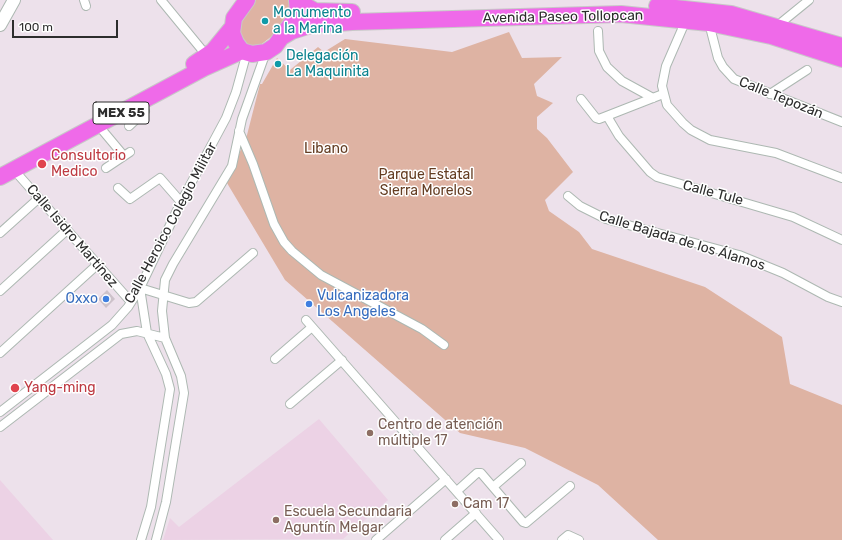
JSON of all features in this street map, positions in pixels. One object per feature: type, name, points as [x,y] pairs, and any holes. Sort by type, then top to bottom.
[{"type":"highway","points":[[247,0],[234,18],[232,29],[234,38],[245,51],[252,54],[266,52],[275,46],[296,17],[297,0]]},
{"type":"highway","name":"Avenida Paseo Tollopcan","points":[[297,0],[315,10],[337,13],[411,9],[621,9],[720,12],[777,26],[842,46]]},
{"type":"highway","points":[[315,0],[337,13]]},
{"type":"highway","name":"Avenida Paseo Tollopcan","points":[[282,37],[292,31],[311,25],[621,9],[709,23],[771,36],[842,60]]},
{"type":"highway","name":"MEX 55","points":[[0,177],[7,169],[207,56],[220,45],[232,29]]},
{"type":"highway","name":"MEX 55","points":[[7,169],[245,51]]},
{"type":"main road","points":[[0,25],[14,0]]},
{"type":"street","points":[[161,0],[207,56]]},
{"type":"street","points":[[777,26],[808,0]]},
{"type":"street","points":[[686,20],[664,71],[662,86],[667,105],[675,115],[691,130],[710,140],[776,153],[842,178]]},
{"type":"street","name":"Calle Tepozán","points":[[709,23],[718,58],[728,74],[742,83],[842,122]]},
{"type":"street","points":[[598,31],[599,51],[606,67],[622,81],[653,98]]},
{"type":"street","name":"Calle Heroico Colegio Militar","points":[[0,412],[118,319],[131,302],[140,288],[181,202],[226,118],[240,79],[245,51]]},
{"type":"street","name":"Calle Heroico Colegio Militar","points":[[165,338],[163,294],[165,280],[173,264],[227,177],[235,155],[239,131],[266,52]]},
{"type":"street","points":[[770,94],[807,70]]},
{"type":"street","points":[[581,99],[596,118],[607,116],[663,94]]},
{"type":"street","points":[[129,126],[145,111],[140,102]]},
{"type":"street","name":"Calle Tule","points":[[607,116],[619,136],[650,172],[657,177],[793,217],[842,240]]},
{"type":"street","points":[[98,125],[127,154],[106,168]]},
{"type":"street","points":[[239,131],[254,164],[274,224],[284,242],[292,251],[321,275],[422,329],[444,344]]},
{"type":"street","name":"Calle Isidro Martínez","points":[[7,169],[39,198],[131,302]]},
{"type":"street","points":[[118,188],[130,200],[160,178],[181,202]]},
{"type":"street","name":"Calle Bajada de los Álamos","points":[[568,196],[580,206],[606,219],[739,255],[783,273],[828,297],[842,302]]},
{"type":"street","points":[[0,233],[39,198]]},
{"type":"street","points":[[0,291],[68,230]]},
{"type":"street","points":[[141,540],[150,507],[170,389],[166,374],[147,333],[140,288],[189,303],[196,302],[253,253]]},
{"type":"street","points":[[0,353],[98,264]]},
{"type":"street","points":[[306,320],[499,540]]},
{"type":"street","points":[[276,359],[312,327]]},
{"type":"street","points":[[0,427],[121,334],[137,331],[165,338],[181,376],[184,393],[166,502],[156,540]]},
{"type":"street","points":[[73,355],[81,364]]},
{"type":"street","points":[[290,404],[342,360]]},
{"type":"street","points":[[493,486],[521,463]]},
{"type":"street","points":[[457,491],[477,473],[482,474],[526,523],[570,486]]},
{"type":"street","points":[[376,540],[446,479]]},
{"type":"street","points":[[445,540],[476,513]]},
{"type":"street","points":[[562,540],[568,535],[579,540]]},
{"type":"shaded area","points":[[319,419],[388,500],[343,539],[163,540],[170,518],[179,527]]},
{"type":"shaded area","points":[[0,480],[53,540],[0,540]]},
{"type":"green space","points":[[256,0],[290,0],[291,5],[280,27],[272,36],[258,47],[244,44],[238,28],[245,12]]},
{"type":"green space","name":"Parque Estatal Sierra Morelos","points":[[509,32],[522,58],[562,57],[534,84],[537,96],[553,103],[537,117],[537,129],[547,138],[573,172],[545,200],[549,211],[579,232],[592,249],[705,287],[782,337],[790,384],[842,405],[842,540],[658,540],[598,485],[525,448],[460,433],[285,280],[227,183],[247,135],[260,84],[262,84],[277,58],[290,70],[318,47],[324,52],[345,39],[452,52]]},
{"type":"building","name":"Oxxo","points":[[107,290],[115,299],[106,308],[98,299]]},
{"type":"place","name":"Monumento a la Marina","points":[[265,21]]},
{"type":"place","name":"Delegación La Maquinita","points":[[278,64]]},
{"type":"place","name":"Consultorio Medico","points":[[42,164]]},
{"type":"place","name":"Oxxo","points":[[106,299]]},
{"type":"place","name":"Vulcanizadora Los Angeles","points":[[309,304]]},
{"type":"place","name":"Yang-ming","points":[[15,388]]},
{"type":"place","name":"Centro de atención múltiple 17","points":[[370,433]]},
{"type":"place","name":"Cam 17","points":[[455,504]]},
{"type":"place","name":"Escuela Secundaria Aguntín Melgar","points":[[276,520]]},
{"type":"park label","name":"Libano","points":[[326,149]]}]
